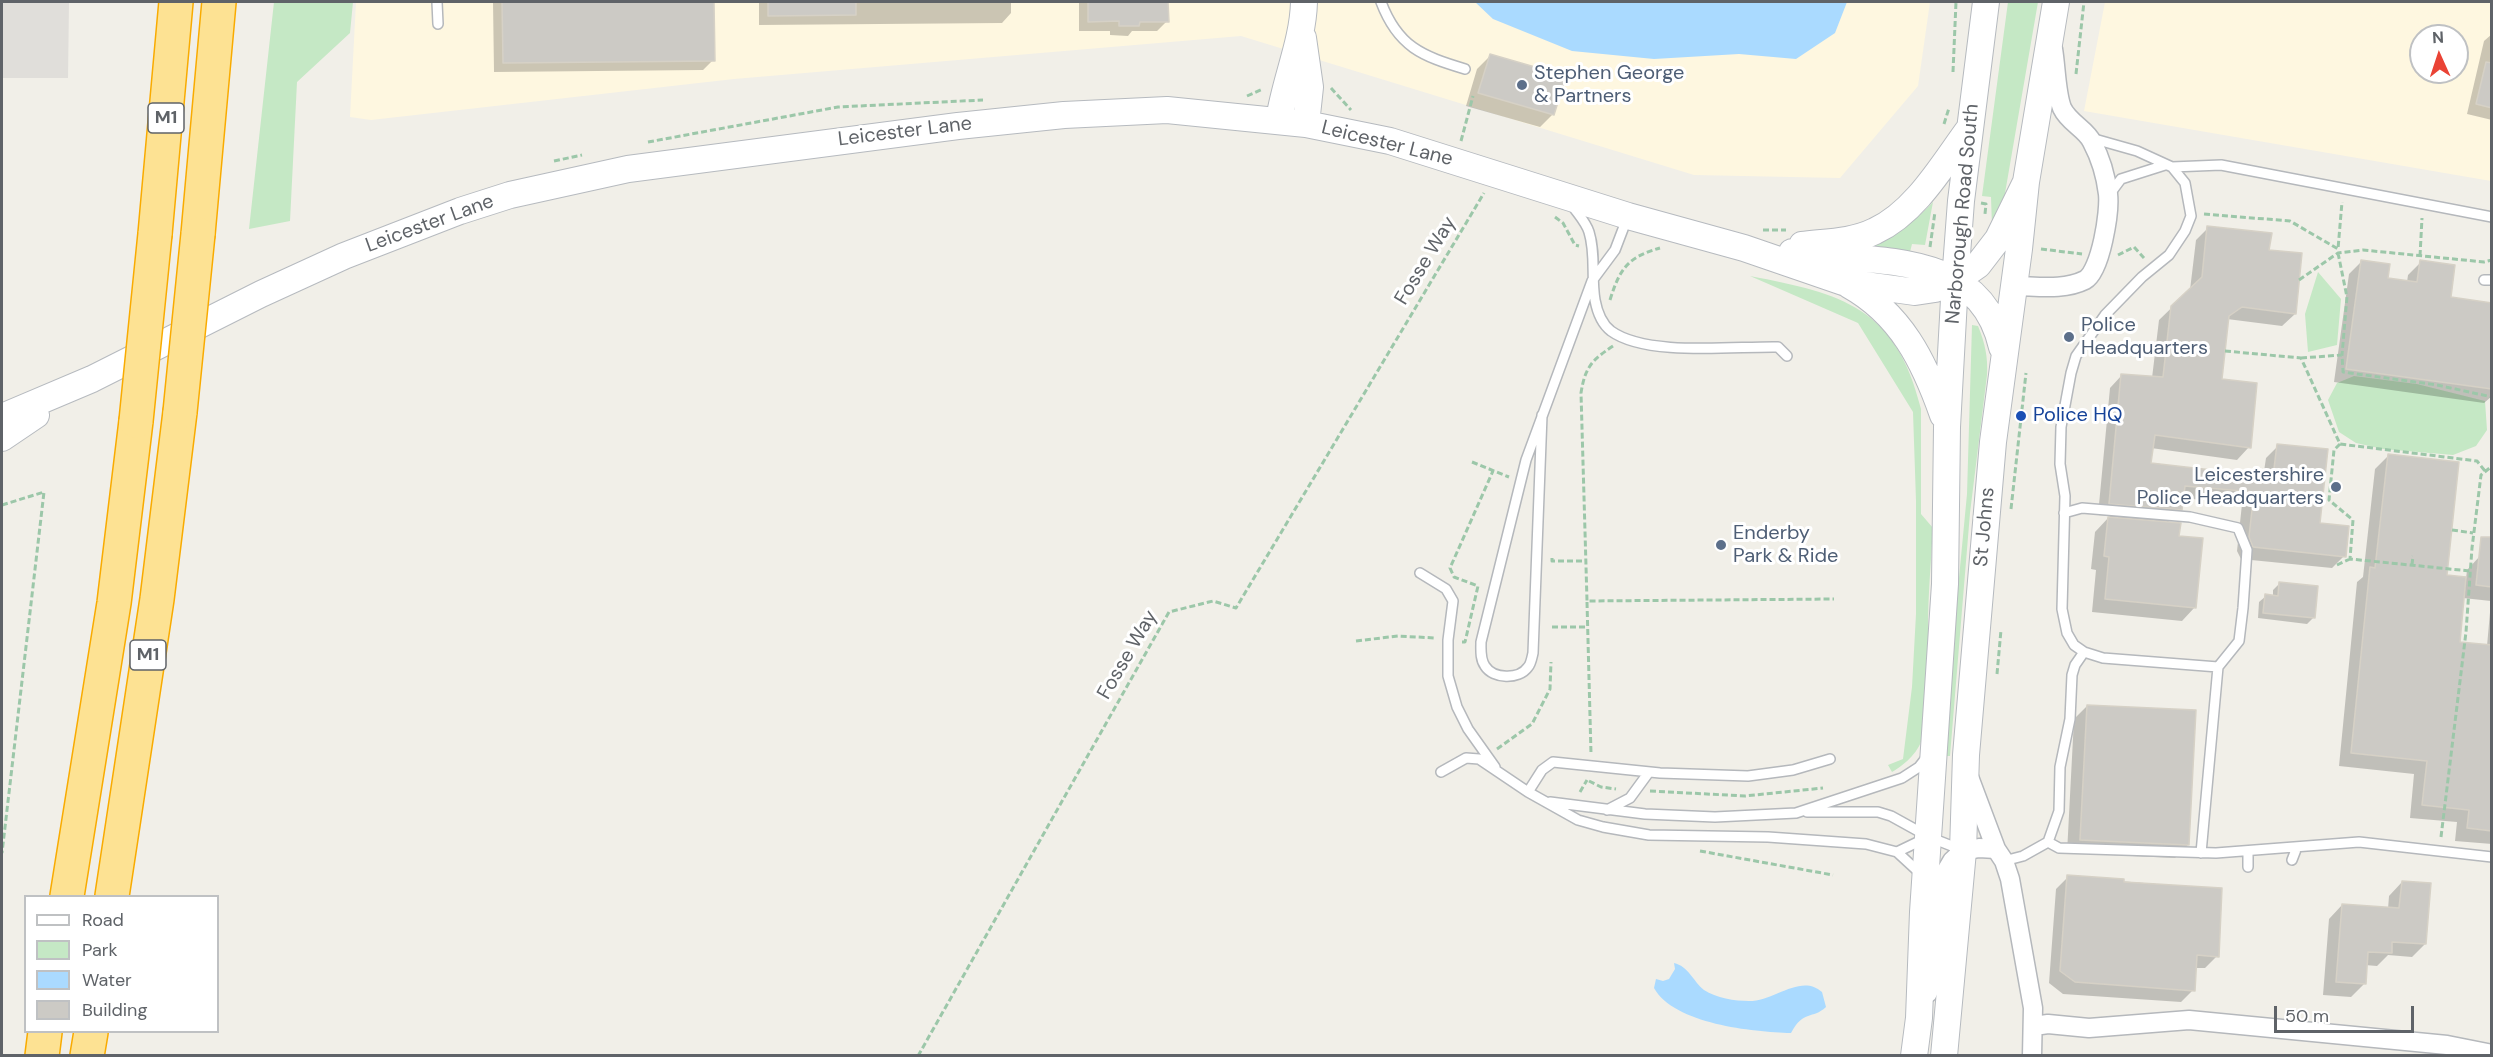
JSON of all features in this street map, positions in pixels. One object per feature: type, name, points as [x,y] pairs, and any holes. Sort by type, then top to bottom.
[{"type":"highway","name":"M1","points":[[67,895],[112,614],[136,421],[176,2]]},
{"type":"highway","name":"M1","points":[[112,895],[157,599],[180,412],[219,2]]},
{"type":"highway","points":[[42,1056],[45,1033]]},
{"type":"highway","points":[[87,1056],[91,1033]]},
{"type":"main road","points":[[1304,2],[1300,80],[1306,124]]},
{"type":"main road","name":"Narborough Road South","points":[[1947,427],[1955,281],[1970,128],[1986,2]]},
{"type":"main road","name":"St Johns","points":[[1944,1056],[1963,850],[1965,765],[1984,526],[2015,359],[2024,286],[2026,182],[2056,2]]},
{"type":"main road","points":[[1280,120],[1283,98],[1300,80]]},
{"type":"main road","name":"Leicester Lane","points":[[2,417],[92,379],[261,294],[344,256],[460,211],[510,195],[628,169],[726,154],[1064,115],[1167,110],[1306,124],[1390,141],[1628,216],[1750,238],[1843,282],[1915,292],[1935,289],[1955,281]]},
{"type":"main road","points":[[1772,249],[1849,239],[1886,225],[1904,212],[1917,197],[1970,128]]},
{"type":"main road","points":[[1955,281],[1978,265],[1991,248],[2026,182]]},
{"type":"main road","name":"Leicester Lane","points":[[1750,238],[1772,249],[1828,258],[1917,265],[1938,270],[1955,281]]},
{"type":"main road","points":[[1955,281],[2024,286]]},
{"type":"main road","points":[[1955,281],[1973,293],[1987,307],[2015,359]]},
{"type":"main road","points":[[1843,282],[1867,295],[1894,320],[1907,337],[1918,353],[1947,427]]},
{"type":"main road","name":"Leicester Lane","points":[[2,438],[92,379]]},
{"type":"main road","name":"St Johns","points":[[1914,1056],[1919,1018],[1947,527],[1947,427]]},
{"type":"main road","points":[[1929,837],[1949,809],[1965,765]]},
{"type":"street","points":[[2024,286],[2065,286],[2087,279],[2101,256],[2108,195],[2101,164],[2091,138],[2073,124],[2062,108],[2051,34]]},
{"type":"street","points":[[1965,765],[2010,879],[2033,1008],[2032,1056]]},
{"type":"street","points":[[1919,1018],[1933,978],[1942,878],[1952,861],[1963,850],[1979,848],[2000,855]]},
{"type":"street","points":[[2034,1026],[2048,1024],[2089,1028],[2189,1020],[2447,1045],[2492,1054]]},
{"type":"lane","points":[[436,2],[438,24]]},
{"type":"lane","points":[[1381,2],[1395,30],[1413,50],[1465,69]]},
{"type":"lane","points":[[2091,138],[2137,151],[2169,166],[2185,183],[2191,216],[2185,231],[2169,255],[2142,277],[2105,315],[2076,356],[2065,394],[2061,427],[2064,513],[2062,609],[2067,633],[2074,645],[2084,652],[2103,658],[2218,667]]},
{"type":"lane","points":[[2108,195],[2121,179],[2169,166],[2221,165],[2492,217]]},
{"type":"lane","points":[[1567,198],[1588,230],[1594,261],[1592,281],[1597,313],[1611,331],[1644,345],[1696,348],[1778,347],[1787,356]]},
{"type":"lane","points":[[1542,415],[1533,653],[1528,667],[1519,675],[1499,675],[1489,671],[1483,664],[1481,642],[1526,459],[1542,415],[1592,281],[1615,250],[1628,216]]},
{"type":"lane","points":[[2064,513],[2082,508],[2179,516],[2238,528],[2247,550],[2239,641],[2218,667],[2201,853]]},
{"type":"lane","points":[[1420,573],[1446,589],[1452,601],[1448,640],[1448,676],[1456,707],[1496,769]]},
{"type":"lane","points":[[2000,855],[2022,856],[2048,842],[2059,811],[2060,767],[2070,719],[2072,675],[2075,665],[2084,652]]},
{"type":"lane","points":[[1796,813],[1902,778],[1920,767],[1934,748]]},
{"type":"lane","points":[[1441,772],[1466,758],[1479,759],[1528,792],[1578,820],[1649,835],[1768,837],[1866,844],[1897,852],[1926,879]]},
{"type":"lane","points":[[1528,792],[1542,770],[1553,762],[1648,772],[1748,776],[1793,770],[1830,759]]},
{"type":"lane","points":[[1608,810],[1630,798],[1648,772]]},
{"type":"lane","points":[[1544,801],[1646,814],[1715,817],[1878,812],[1891,816],[1929,837],[1963,850]]},
{"type":"lane","points":[[1897,852],[1929,837]]},
{"type":"lane","points":[[2048,842],[2059,848],[2201,853],[2248,852],[2359,842],[2492,857]]},
{"type":"lane","points":[[2292,860],[2297,847]]},
{"type":"lane","points":[[2248,852],[2248,867]]},
{"type":"path","points":[[1953,77],[1956,2]]},
{"type":"path","points":[[2075,76],[2084,2]]},
{"type":"path","points":[[1246,97],[1267,87],[1278,73],[1329,86],[1350,109],[1361,112]]},
{"type":"path","points":[[1461,141],[1473,96]]},
{"type":"path","points":[[642,144],[838,107],[993,99]]},
{"type":"path","points":[[1943,128],[1952,99]]},
{"type":"path","points":[[549,163],[584,154]]},
{"type":"path","name":"Fosse Way","points":[[918,1056],[1169,612],[1213,601],[1236,608],[1496,174]]},
{"type":"path","points":[[2344,189],[2338,251],[2347,297],[2342,355],[2343,372],[2437,385],[2492,397]]},
{"type":"path","points":[[2420,256],[2422,204]]},
{"type":"path","points":[[2191,216],[2205,214],[2290,221],[2338,251],[2363,250],[2484,262],[2492,260]]},
{"type":"path","points":[[1750,238],[1796,230]]},
{"type":"path","points":[[1579,806],[1580,789],[1592,774],[1581,393],[1584,374],[1599,356],[1618,344],[1621,335],[1623,326],[1614,321],[1608,309],[1622,269],[1640,254],[1664,247]]},
{"type":"path","points":[[2024,286],[2039,249]]},
{"type":"path","points":[[2299,280],[2338,251]]},
{"type":"path","points":[[2225,351],[2301,358],[2342,355]]},
{"type":"path","points":[[2301,358],[2340,444]]},
{"type":"path","points":[[2010,514],[2015,359]]},
{"type":"path","points":[[2340,444],[2477,461],[2485,471]]},
{"type":"path","points":[[2340,444],[2334,450],[2330,500],[2353,520],[2350,560]]},
{"type":"path","points":[[2440,850],[2466,632],[2473,532],[2481,476],[2492,466]]},
{"type":"path","points":[[2,505],[44,492],[2,853]]},
{"type":"path","points":[[2452,530],[2473,532]]},
{"type":"path","points":[[2412,565],[2413,556]]},
{"type":"path","points":[[2337,565],[2350,560],[2470,571]]},
{"type":"path","points":[[1587,601],[1834,599]]},
{"type":"path","points":[[1996,681],[2001,624]]},
{"type":"path","points":[[1552,627],[1588,627]]},
{"type":"path","points":[[1587,780],[1601,787],[1745,796],[1831,787]]},
{"type":"shaded area","points":[[2,2],[69,2],[68,78],[2,78]]},
{"type":"shaded area","points":[[356,2],[1930,2],[1918,86],[1840,178],[1694,175],[1241,36],[734,79],[371,120],[350,117]]},
{"type":"shaded area","points":[[2105,2],[2491,2],[2491,181],[2084,111]]},
{"type":"green space","points":[[274,2],[353,2],[350,33],[297,82],[290,221],[249,229]]},
{"type":"green space","points":[[2008,2],[2038,2],[2004,199],[1992,227],[1991,197],[1982,196]]},
{"type":"green space","points":[[1933,202],[1925,245],[1912,244],[1910,252],[1872,249],[1871,245],[1904,227]]},
{"type":"green space","points":[[2318,272],[2341,299],[2337,345],[2308,352],[2305,314]]},
{"type":"green space","points":[[1750,276],[1812,290],[1838,299],[1861,311],[1880,327],[1897,348],[1910,375],[1921,409],[1921,514],[1933,528],[1928,604],[1927,709],[1923,735],[1916,752],[1892,772],[1888,765],[1903,759],[1912,687],[1916,614],[1913,412],[1858,323]]},
{"type":"green space","points":[[1972,325],[1978,326],[1982,338],[1987,375],[1970,513],[1950,756],[1942,756],[1967,494]]},
{"type":"green space","points":[[2354,376],[2417,384],[2485,401],[2487,430],[2476,446],[2453,455],[2383,449],[2356,443],[2339,432],[2328,400],[2337,383]]},
{"type":"water","points":[[1475,2],[1847,2],[1835,33],[1796,59],[1739,54],[1654,59],[1572,51],[1493,19]]},
{"type":"water","points":[[1674,963],[1687,970],[1704,990],[1720,997],[1744,1001],[1759,1000],[1805,985],[1822,992],[1826,1007],[1804,1018],[1791,1033],[1756,1031],[1716,1024],[1678,1010],[1664,1000],[1654,988],[1656,979],[1663,981],[1669,979],[1675,969]]},
{"type":"building","points":[[502,2],[714,2],[715,61],[503,63]]},
{"type":"building","points":[[768,2],[856,2],[856,15],[768,16]]},
{"type":"building","points":[[1088,2],[1168,2],[1169,22],[1140,22],[1139,26],[1119,26],[1119,21],[1088,22]]},
{"type":"building","name":"Stephen George & Partners","points":[[1490,54],[1566,76],[1554,115],[1478,93]]},
{"type":"building","points":[[2486,62],[2492,63],[2492,108],[2476,104]]},
{"type":"building","points":[[2207,226],[2272,233],[2269,250],[2302,253],[2296,314],[2242,307],[2229,316],[2222,379],[2257,383],[2251,448],[2155,435],[2151,463],[2273,477],[2277,444],[2328,449],[2320,523],[2349,526],[2346,557],[2253,547],[2249,537],[2254,492],[2185,486],[2182,510],[2109,504],[2121,374],[2163,377],[2171,306],[2202,277]]},
{"type":"building","points":[[2361,260],[2390,264],[2388,278],[2417,282],[2420,260],[2455,265],[2451,297],[2492,303],[2492,389],[2346,369]]},
{"type":"building","points":[[2388,454],[2459,462],[2447,575],[2466,577],[2460,642],[2492,645],[2492,831],[2467,828],[2469,810],[2422,805],[2427,761],[2351,753],[2370,567],[2375,568]]},
{"type":"building","points":[[2108,517],[2181,523],[2179,536],[2203,538],[2196,608],[2105,599],[2109,557],[2104,556]]},
{"type":"building","points":[[2481,537],[2492,537],[2492,587],[2476,585]]},
{"type":"building","points":[[2279,582],[2318,586],[2315,618],[2263,613],[2265,594],[2278,596]]},
{"type":"building","points":[[2087,705],[2196,710],[2189,845],[2080,840]]},
{"type":"building","points":[[2067,875],[2124,879],[2124,882],[2222,888],[2219,957],[2197,955],[2195,991],[2075,982],[2060,971]]},
{"type":"building","points":[[2402,881],[2431,883],[2426,944],[2392,942],[2392,953],[2368,952],[2366,984],[2336,982],[2342,904],[2399,908]]},
{"type":"place","name":"Stephen George & Partners","points":[[1522,85]]},
{"type":"place","name":"Police Headquarters","points":[[2069,337]]},
{"type":"place","name":"Police HQ","points":[[2021,416]]},
{"type":"place","name":"Leicestershire Police Headquarters","points":[[2336,487]]},
{"type":"place","name":"Enderby Park & Ride","points":[[1721,545]]}]
